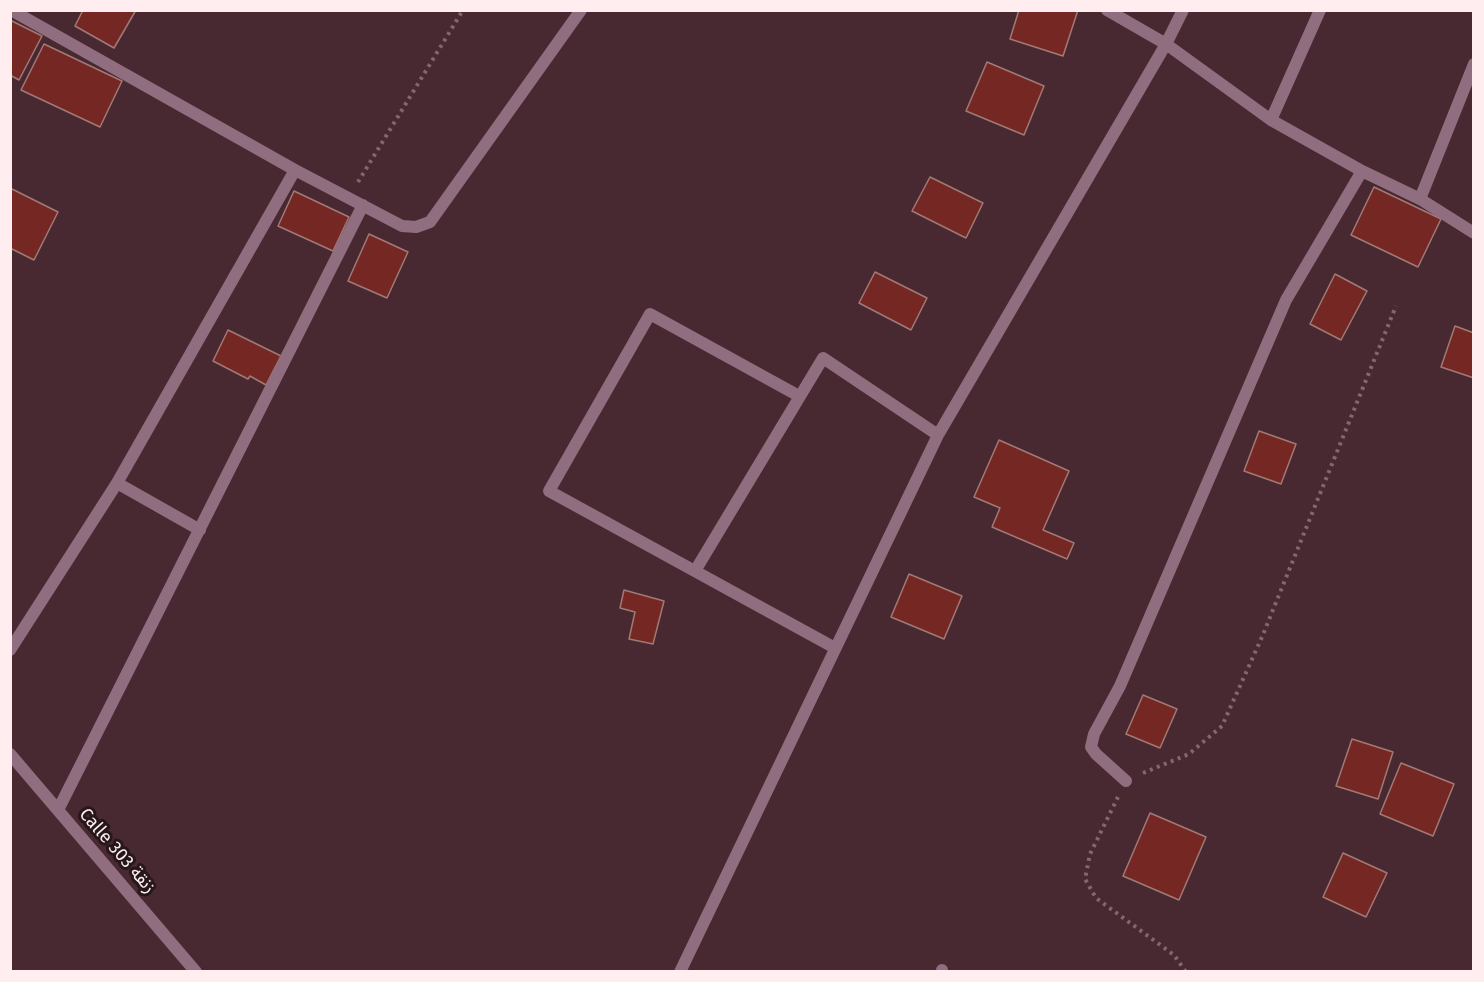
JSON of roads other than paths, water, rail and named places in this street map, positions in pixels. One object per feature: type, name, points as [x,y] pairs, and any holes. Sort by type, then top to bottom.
[{"type":"street","points":[[11,10],[295,170],[402,226],[416,227],[430,222],[581,10]]},
{"type":"street","points":[[1107,10],[1166,44],[1271,120],[1362,171],[1420,199],[1473,233]]},
{"type":"street","points":[[680,972],[938,435],[1166,44],[1183,10]]},
{"type":"street","points":[[1271,120],[1320,10]]},
{"type":"street","points":[[1420,199],[1473,64]]},
{"type":"street","points":[[10,650],[117,483],[295,170]]},
{"type":"street","points":[[1126,781],[1091,747],[1094,734],[1120,686],[1286,300],[1362,171]]},
{"type":"street","points":[[58,810],[363,205]]},
{"type":"street","points":[[799,396],[650,314],[549,491],[835,648]]},
{"type":"street","points":[[694,571],[823,358],[938,435]]},
{"type":"street","points":[[117,483],[200,530]]},
{"type":"street","name":"Calle 303 زنقة","points":[[10,754],[196,972]]}]
